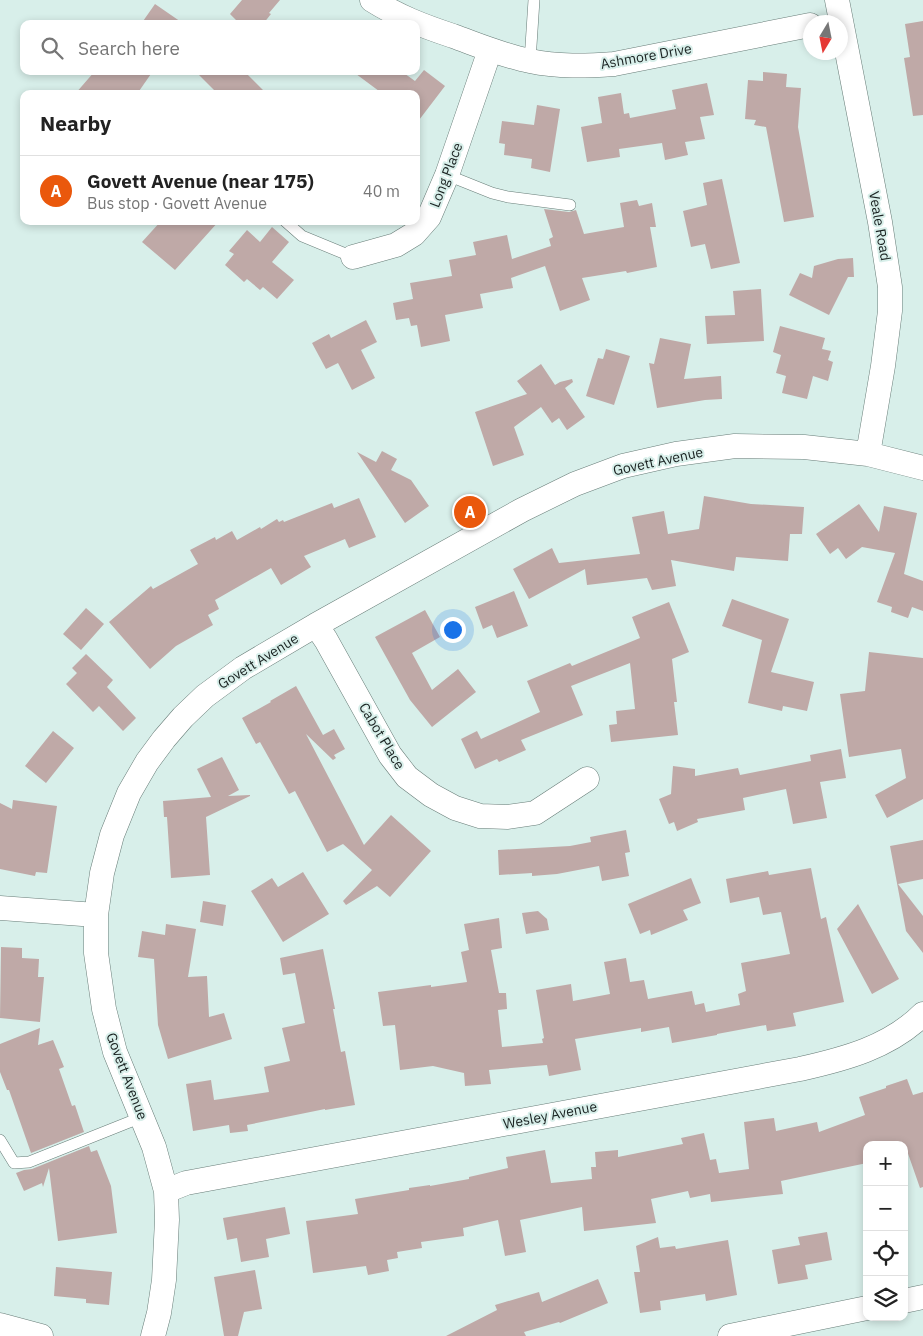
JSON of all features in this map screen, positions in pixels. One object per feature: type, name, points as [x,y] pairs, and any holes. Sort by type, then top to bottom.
[{"type":"street","name":"Ashmore Drive","points":[[372,0],[409,20]]},
{"type":"street","name":"Veale Road","points":[[834,14],[880,222],[890,287],[890,312],[883,366],[868,454]]},
{"type":"street","name":"Ashmore Drive","points":[[420,24],[490,50],[530,61],[582,66],[614,64],[803,26]]},
{"type":"street","name":"Long Place","points":[[353,257],[396,244],[414,234],[429,217],[447,175],[490,50]]},
{"type":"street","name":"Govett Avenue","points":[[153,1336],[164,1280],[168,1220],[166,1192],[154,1148],[115,1052],[104,1009],[96,953],[96,915],[102,873],[112,835],[129,793],[147,762],[183,717],[205,696],[243,668],[316,625],[522,510],[575,484],[623,466],[676,454],[735,446],[804,447],[868,454],[923,468]]},
{"type":"street","name":"Cabot Place","points":[[316,625],[390,755],[406,777],[431,795],[455,808],[480,816],[508,817],[535,813],[587,779]]},
{"type":"street","points":[[0,908],[96,915]]},
{"type":"street","name":"Wesley Avenue","points":[[166,1192],[186,1183],[832,1062],[863,1052],[893,1038],[923,1014]]},
{"type":"street","points":[[908,1300],[923,1297]]},
{"type":"street","points":[[734,1336],[863,1309]]},
{"type":"street","points":[[0,1325],[40,1336]]},
{"type":"lane","points":[[530,61],[534,0]]},
{"type":"lane","points":[[447,175],[492,193],[508,197],[570,205]]},
{"type":"lane","points":[[290,225],[302,236],[353,257]]},
{"type":"lane","points":[[0,1140],[14,1163],[29,1162],[142,1117]]},
{"type":"building","points":[[242,0],[280,0],[269,13],[271,14],[266,20],[236,20],[230,14]]},
{"type":"building","points":[[155,4],[178,20],[144,20]]},
{"type":"building","points":[[923,21],[923,115],[913,116],[904,58],[910,57],[905,24]]},
{"type":"building","points":[[424,70],[445,86],[420,119],[420,90],[378,90],[357,75],[407,75],[415,81]]},
{"type":"building","points":[[763,72],[787,74],[786,87],[801,88],[798,127],[814,217],[784,222],[766,127],[754,125],[756,120],[745,119],[748,80],[763,81]]},
{"type":"building","points":[[92,75],[150,75],[140,90],[78,90]]},
{"type":"building","points":[[199,75],[248,75],[263,90],[214,90]]},
{"type":"building","points":[[707,83],[714,115],[700,117],[705,139],[685,142],[688,155],[665,160],[662,143],[619,149],[620,157],[587,162],[581,127],[602,123],[598,97],[621,93],[624,114],[629,113],[630,118],[676,109],[672,90]]},
{"type":"building","points":[[537,105],[560,109],[550,172],[531,168],[532,159],[504,155],[505,144],[499,143],[502,121],[534,125]]},
{"type":"building","points":[[722,179],[740,263],[711,269],[705,244],[691,247],[683,211],[707,205],[703,183]]},
{"type":"building","points":[[637,200],[639,206],[652,203],[656,227],[650,227],[657,267],[627,273],[626,271],[582,278],[590,300],[560,311],[545,266],[511,278],[513,288],[480,294],[483,308],[445,315],[450,341],[421,347],[417,325],[411,326],[409,318],[396,320],[393,303],[413,299],[410,283],[452,276],[449,260],[476,255],[473,242],[507,235],[512,259],[551,246],[549,239],[553,237],[544,209],[569,212],[576,210],[584,234],[624,227],[620,203]]},
{"type":"building","points":[[157,225],[215,225],[175,270],[142,242]]},
{"type":"building","points":[[272,227],[289,242],[272,262],[294,280],[277,299],[263,287],[260,290],[247,279],[244,282],[225,265],[234,254],[229,251],[247,230],[260,242]]},
{"type":"building","points":[[853,258],[854,277],[848,277],[829,315],[789,295],[800,273],[812,278],[814,266],[838,259]]},
{"type":"building","points":[[761,289],[764,341],[707,344],[705,316],[735,315],[733,291]]},
{"type":"building","points":[[366,320],[377,342],[361,350],[375,378],[352,390],[338,363],[326,369],[312,343],[329,334],[331,338]]},
{"type":"building","points":[[780,326],[825,338],[822,349],[831,351],[828,360],[833,362],[828,381],[813,376],[807,399],[782,393],[786,376],[776,373],[781,355],[773,352]]},
{"type":"building","points":[[660,338],[691,344],[684,379],[721,376],[722,399],[657,408],[649,363],[654,364]]},
{"type":"building","points":[[606,349],[630,356],[614,405],[586,396],[598,358],[603,359]]},
{"type":"building","points":[[541,364],[555,385],[572,379],[573,382],[565,388],[585,417],[567,430],[559,418],[552,423],[541,407],[514,427],[524,455],[493,466],[475,412],[527,394],[517,381]]},
{"type":"building","points":[[382,451],[397,459],[391,470],[411,480],[429,506],[405,523],[357,452],[376,462]]},
{"type":"building","points":[[704,496],[751,504],[804,507],[802,534],[790,534],[788,561],[736,557],[734,571],[671,560],[676,586],[652,590],[647,578],[587,585],[585,569],[529,599],[513,569],[552,548],[559,563],[640,554],[632,517],[664,511],[668,534],[699,529]]},
{"type":"building","points":[[359,498],[376,537],[349,548],[345,539],[304,556],[311,567],[281,585],[271,568],[215,600],[219,609],[208,615],[213,625],[176,646],[150,669],[109,622],[151,586],[153,589],[198,564],[190,550],[215,537],[216,540],[232,531],[237,540],[277,519],[279,522],[283,520],[284,522],[332,503],[334,508]]},
{"type":"building","points":[[859,504],[879,532],[884,506],[917,513],[904,574],[923,581],[923,611],[912,607],[908,618],[891,612],[892,607],[877,602],[895,553],[862,547],[846,559],[838,548],[830,554],[816,534]]},
{"type":"building","points":[[514,591],[528,626],[497,638],[492,625],[483,629],[475,607]]},
{"type":"building","points":[[732,599],[789,619],[771,672],[814,682],[807,711],[783,706],[782,711],[748,703],[762,640],[722,626]]},
{"type":"building","points":[[669,602],[689,652],[672,659],[677,702],[674,702],[678,735],[611,742],[609,725],[617,724],[616,711],[635,709],[630,663],[571,686],[583,715],[521,740],[526,750],[499,762],[497,759],[475,769],[461,739],[477,731],[481,739],[540,712],[527,681],[570,663],[572,666],[640,638],[632,617]]},
{"type":"building","points":[[86,608],[104,624],[81,650],[63,634]]},
{"type":"building","points":[[425,610],[440,637],[412,653],[432,690],[458,669],[476,692],[432,727],[410,700],[375,637]]},
{"type":"building","points":[[869,652],[923,658],[923,799],[887,818],[875,795],[906,778],[901,749],[849,757],[840,694],[865,691]]},
{"type":"building","points":[[86,654],[113,680],[107,687],[136,718],[123,731],[99,706],[93,712],[66,684],[77,673],[72,668]]},
{"type":"building","points":[[296,686],[323,735],[334,729],[345,749],[334,755],[336,758],[333,760],[306,734],[364,845],[391,815],[431,851],[390,897],[377,886],[346,905],[343,901],[372,870],[343,844],[327,852],[295,791],[289,794],[260,742],[256,744],[242,718]]},
{"type":"building","points":[[53,731],[74,748],[46,783],[25,766]]},
{"type":"building","points":[[841,749],[846,778],[820,782],[827,818],[793,824],[786,789],[743,798],[745,810],[697,819],[698,822],[677,831],[674,822],[669,824],[659,799],[671,794],[673,766],[695,769],[695,776],[738,768],[740,775],[811,761],[810,755]]},
{"type":"building","points":[[222,757],[239,790],[228,796],[250,796],[206,817],[210,875],[171,878],[167,817],[164,817],[163,801],[211,797],[197,769]]},
{"type":"building","points":[[13,800],[57,806],[47,873],[36,872],[35,876],[0,869],[0,803],[12,809]]},
{"type":"building","points":[[626,830],[630,852],[625,853],[629,876],[602,881],[599,866],[557,874],[532,876],[532,873],[499,875],[498,850],[570,846],[591,842],[590,837]]},
{"type":"building","points":[[923,840],[923,879],[898,884],[923,916],[923,953],[906,931],[890,846]]},
{"type":"building","points":[[811,868],[821,919],[826,917],[844,1002],[793,1013],[796,1026],[767,1031],[766,1025],[672,1043],[669,1027],[641,1032],[641,1028],[575,1039],[581,1070],[549,1076],[547,1065],[489,1070],[491,1084],[465,1086],[464,1073],[433,1066],[400,1070],[395,1025],[383,1026],[378,992],[467,982],[461,952],[469,950],[464,924],[499,918],[502,948],[491,950],[499,993],[506,993],[507,1009],[498,1010],[502,1047],[543,1043],[542,1039],[544,1038],[536,990],[571,984],[573,1001],[610,994],[604,962],[626,958],[630,982],[644,980],[648,999],[692,991],[695,1005],[704,1003],[706,1012],[740,1005],[738,994],[746,991],[741,963],[790,954],[781,912],[763,915],[759,897],[730,903],[726,879],[768,871],[769,875]]},
{"type":"building","points":[[303,872],[329,914],[283,942],[251,891],[272,878],[278,887]]},
{"type":"building","points":[[691,878],[701,903],[683,910],[688,920],[651,935],[650,930],[640,934],[628,904]]},
{"type":"building","points":[[203,901],[226,905],[223,926],[200,922]]},
{"type":"building","points":[[858,904],[899,979],[872,994],[837,929]]},
{"type":"building","points":[[538,911],[547,919],[549,930],[526,934],[522,913]]},
{"type":"building","points":[[166,924],[196,929],[188,977],[207,976],[209,1017],[224,1013],[232,1039],[168,1059],[158,1025],[154,959],[138,957],[142,931],[165,935]]},
{"type":"building","points":[[1,947],[22,948],[22,958],[39,959],[38,977],[44,977],[40,1022],[0,1018]]},
{"type":"building","points":[[323,949],[341,1052],[345,1051],[355,1105],[325,1109],[247,1125],[248,1131],[230,1133],[229,1125],[193,1131],[186,1084],[211,1080],[214,1100],[269,1092],[264,1067],[290,1061],[282,1028],[305,1023],[295,973],[283,975],[280,958]]},
{"type":"building","points":[[40,1028],[38,1045],[53,1040],[64,1067],[59,1069],[72,1106],[75,1105],[84,1132],[31,1153],[9,1090],[7,1090],[0,1072],[0,1044]]},
{"type":"building","points":[[907,1079],[913,1095],[923,1092],[923,1187],[920,1188],[908,1154],[908,1141],[863,1141],[863,1164],[781,1181],[783,1194],[711,1202],[710,1194],[690,1198],[688,1191],[651,1199],[656,1223],[584,1231],[582,1207],[520,1220],[526,1252],[505,1256],[498,1220],[463,1228],[464,1236],[421,1242],[422,1248],[397,1252],[398,1258],[387,1260],[389,1271],[368,1275],[366,1266],[313,1273],[306,1221],[358,1214],[355,1199],[409,1190],[409,1188],[469,1179],[469,1177],[508,1168],[506,1157],[545,1150],[551,1183],[592,1179],[591,1167],[596,1167],[595,1152],[618,1150],[618,1157],[683,1144],[681,1138],[704,1133],[710,1160],[716,1159],[719,1173],[749,1169],[744,1122],[774,1118],[776,1131],[817,1122],[819,1132],[865,1115],[859,1097],[886,1088],[886,1086]]},
{"type":"building","points":[[89,1146],[91,1152],[97,1150],[111,1186],[117,1233],[58,1241],[49,1168],[43,1187],[42,1183],[24,1191],[16,1173],[32,1169]]},
{"type":"building","points":[[285,1207],[290,1234],[266,1239],[269,1257],[241,1262],[237,1238],[227,1240],[223,1218]]},
{"type":"building","points":[[827,1232],[832,1260],[805,1265],[808,1279],[778,1284],[772,1250],[800,1245],[798,1237]]},
{"type":"building","points":[[658,1237],[660,1248],[675,1246],[676,1249],[728,1240],[737,1295],[706,1301],[705,1294],[660,1301],[661,1310],[640,1313],[634,1272],[640,1272],[636,1246]]},
{"type":"building","points":[[56,1267],[112,1272],[109,1305],[86,1303],[86,1299],[54,1296]]},
{"type":"building","points":[[255,1270],[262,1309],[244,1312],[238,1336],[224,1336],[214,1277]]},
{"type":"building","points":[[598,1279],[608,1303],[560,1323],[524,1332],[526,1336],[446,1336],[497,1310],[495,1305],[539,1292],[542,1302]]},
{"type":"place","name":"Govett Avenue (near 175)","points":[[470,512]]}]
